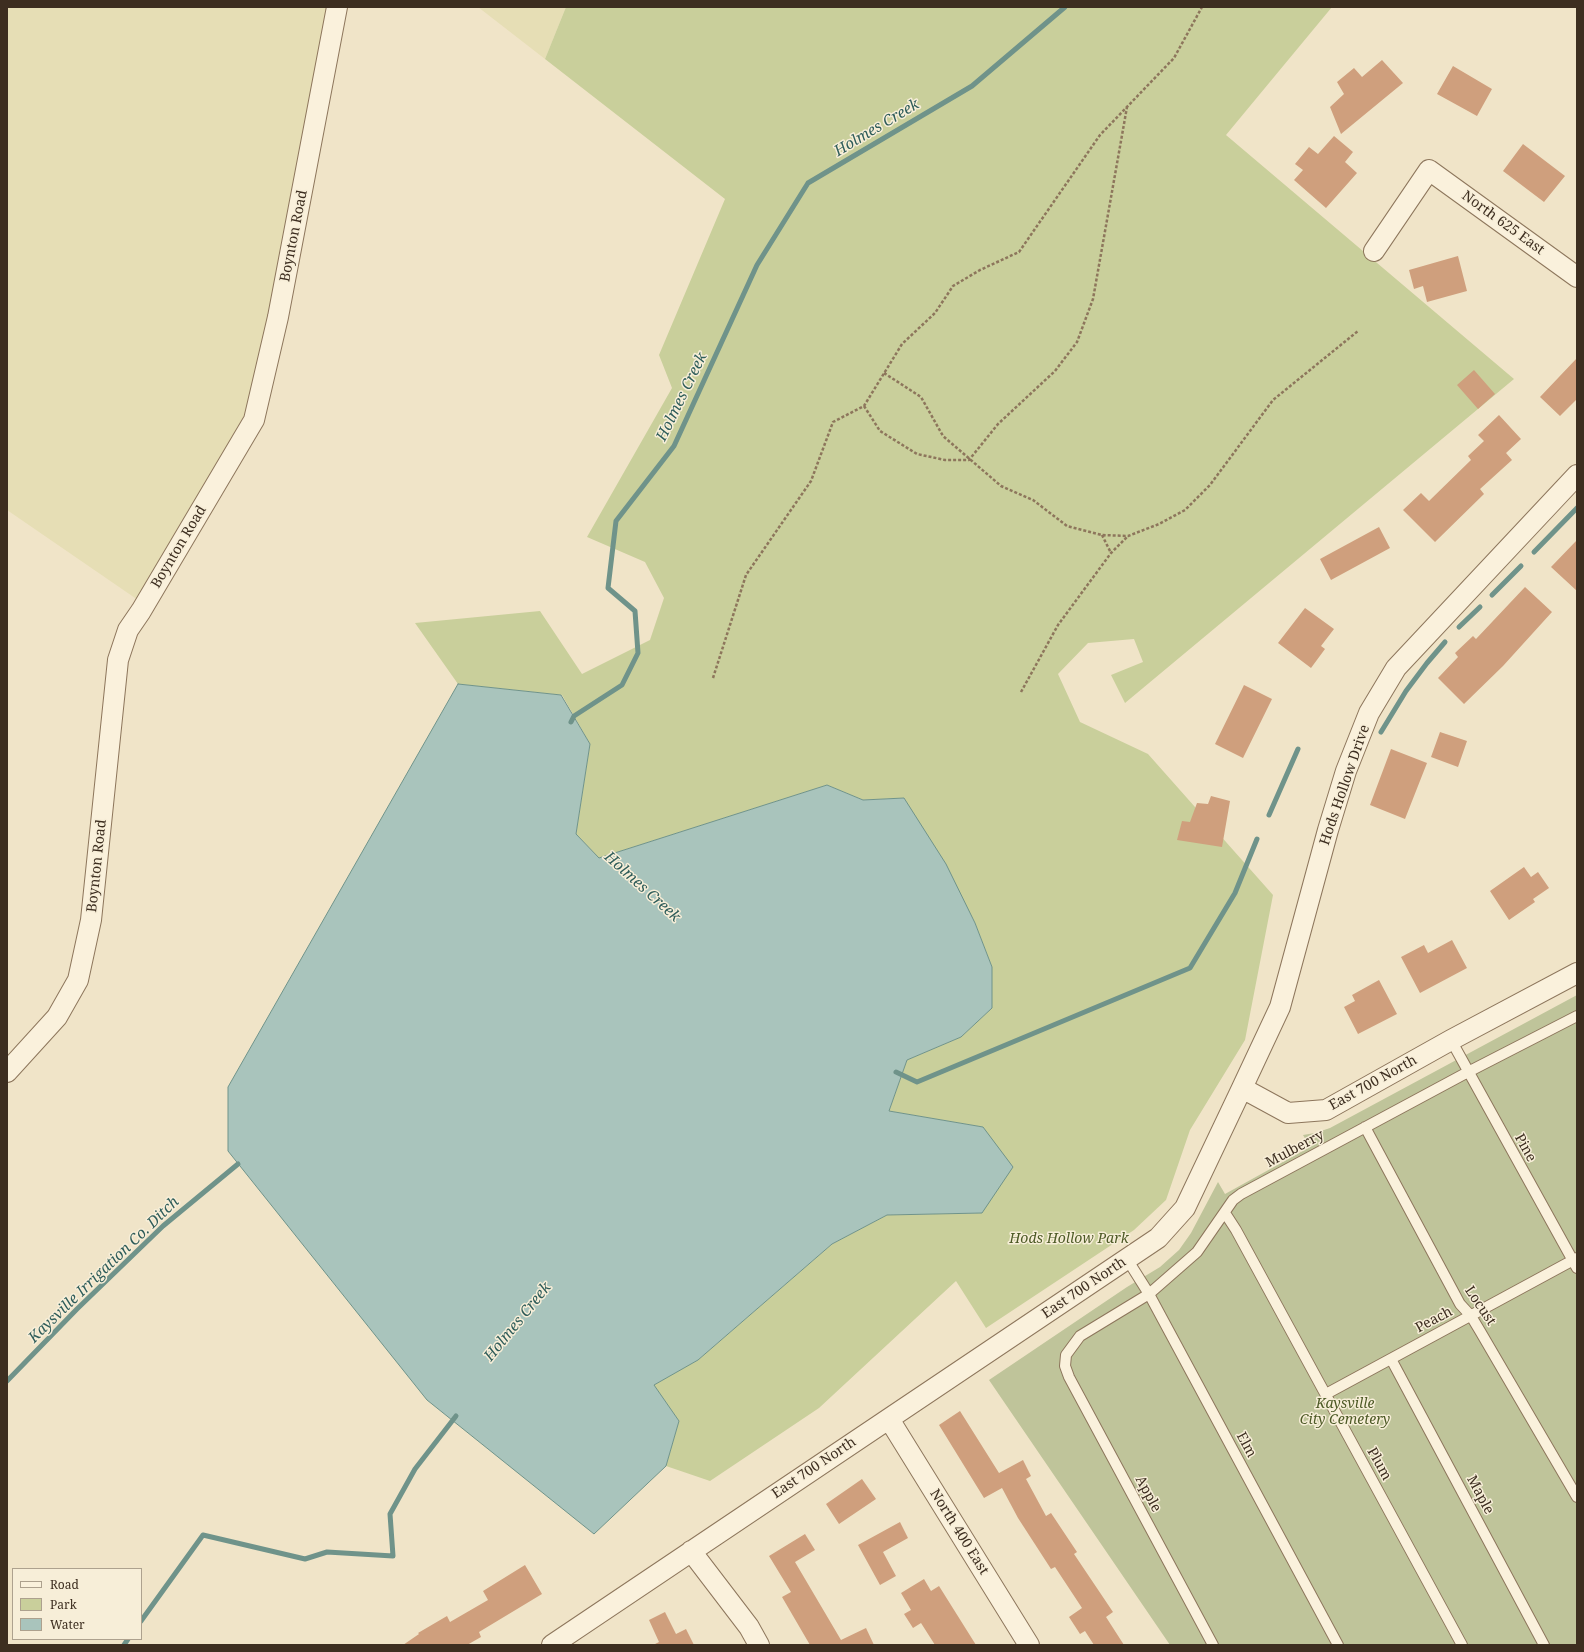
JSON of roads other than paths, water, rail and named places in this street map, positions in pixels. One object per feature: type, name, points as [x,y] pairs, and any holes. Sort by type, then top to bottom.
[{"type":"street","name":"Boynton Road","points":[[7,1072],[57,1017],[78,980],[91,920],[118,660],[128,630],[141,611],[254,420],[278,317],[337,7]]},
{"type":"street","name":"North 625 East","points":[[1374,251],[1429,170],[1577,277]]},
{"type":"street","name":"Hods Hollow Drive","points":[[1242,1088],[1280,1007],[1328,830],[1346,771],[1369,712],[1396,668],[1577,475]]},
{"type":"street","name":"East 700 North","points":[[552,1645],[1158,1238],[1185,1208],[1242,1088],[1288,1113],[1326,1110],[1451,1040],[1577,973]]},
{"type":"street","name":"North 400 East","points":[[889,1419],[1029,1645]]},
{"type":"street","points":[[691,1551],[749,1627],[759,1645]]},
{"type":"lane","name":"Mulberry","points":[[1066,1355],[1080,1336],[1148,1294],[1197,1252],[1233,1200],[1241,1194],[1468,1072],[1577,1016]]},
{"type":"lane","name":"Pine","points":[[1451,1040],[1575,1262]]},
{"type":"lane","name":"Locust","points":[[1365,1127],[1460,1304],[1471,1316],[1577,1497]]},
{"type":"lane","name":"Plum","points":[[1225,1213],[1236,1230],[1326,1394],[1462,1645]]},
{"type":"lane","name":"Elm","points":[[1127,1259],[1148,1294],[1338,1645]]},
{"type":"lane","name":"Peach","points":[[1326,1394],[1575,1262]]},
{"type":"lane","name":"Apple","points":[[1066,1355],[1065,1366],[1069,1378],[1213,1645]]},
{"type":"lane","name":"Maple","points":[[1391,1359],[1544,1645]]},
{"type":"water","points":[[458,684],[561,695],[590,744],[576,834],[599,858],[827,785],[863,800],[904,798],[946,864],[975,923],[992,967],[992,1008],[961,1037],[907,1060],[889,1111],[983,1127],[1013,1167],[982,1213],[887,1215],[832,1244],[698,1360],[654,1385],[679,1421],[666,1466],[594,1534],[427,1400],[228,1151],[228,1087]]},
{"type":"waterway","name":"Holmes Creek","points":[[571,722],[574,716],[622,685],[638,653],[635,611],[608,588],[616,521],[674,446],[757,265],[808,183],[972,86],[1065,7]]},
{"type":"waterway","points":[[1534,552],[1577,508]]},
{"type":"waterway","points":[[1492,595],[1521,566]]},
{"type":"waterway","points":[[1459,627],[1480,607]]},
{"type":"waterway","points":[[1381,732],[1406,691],[1445,642]]},
{"type":"waterway","points":[[1269,815],[1298,749]]},
{"type":"waterway","points":[[896,1072],[917,1082],[1190,968],[1235,893],[1257,839]]},
{"type":"waterway","name":"Kaysville Irrigation Co. Ditch","points":[[7,1381],[77,1309],[163,1226],[238,1164]]},
{"type":"waterway","name":"Holmes Creek","points":[[142,1620],[203,1535],[305,1559],[327,1552],[393,1556],[390,1514],[415,1469],[456,1416]]},
{"type":"waterway","name":"Holmes Creek","points":[[124,1645],[127,1640]]},
{"type":"park label","name":"Hods Hollow Park","points":[[1069,1239]]},
{"type":"park label","name":"Kaysville City Cemetery","points":[[1345,1412]]}]
